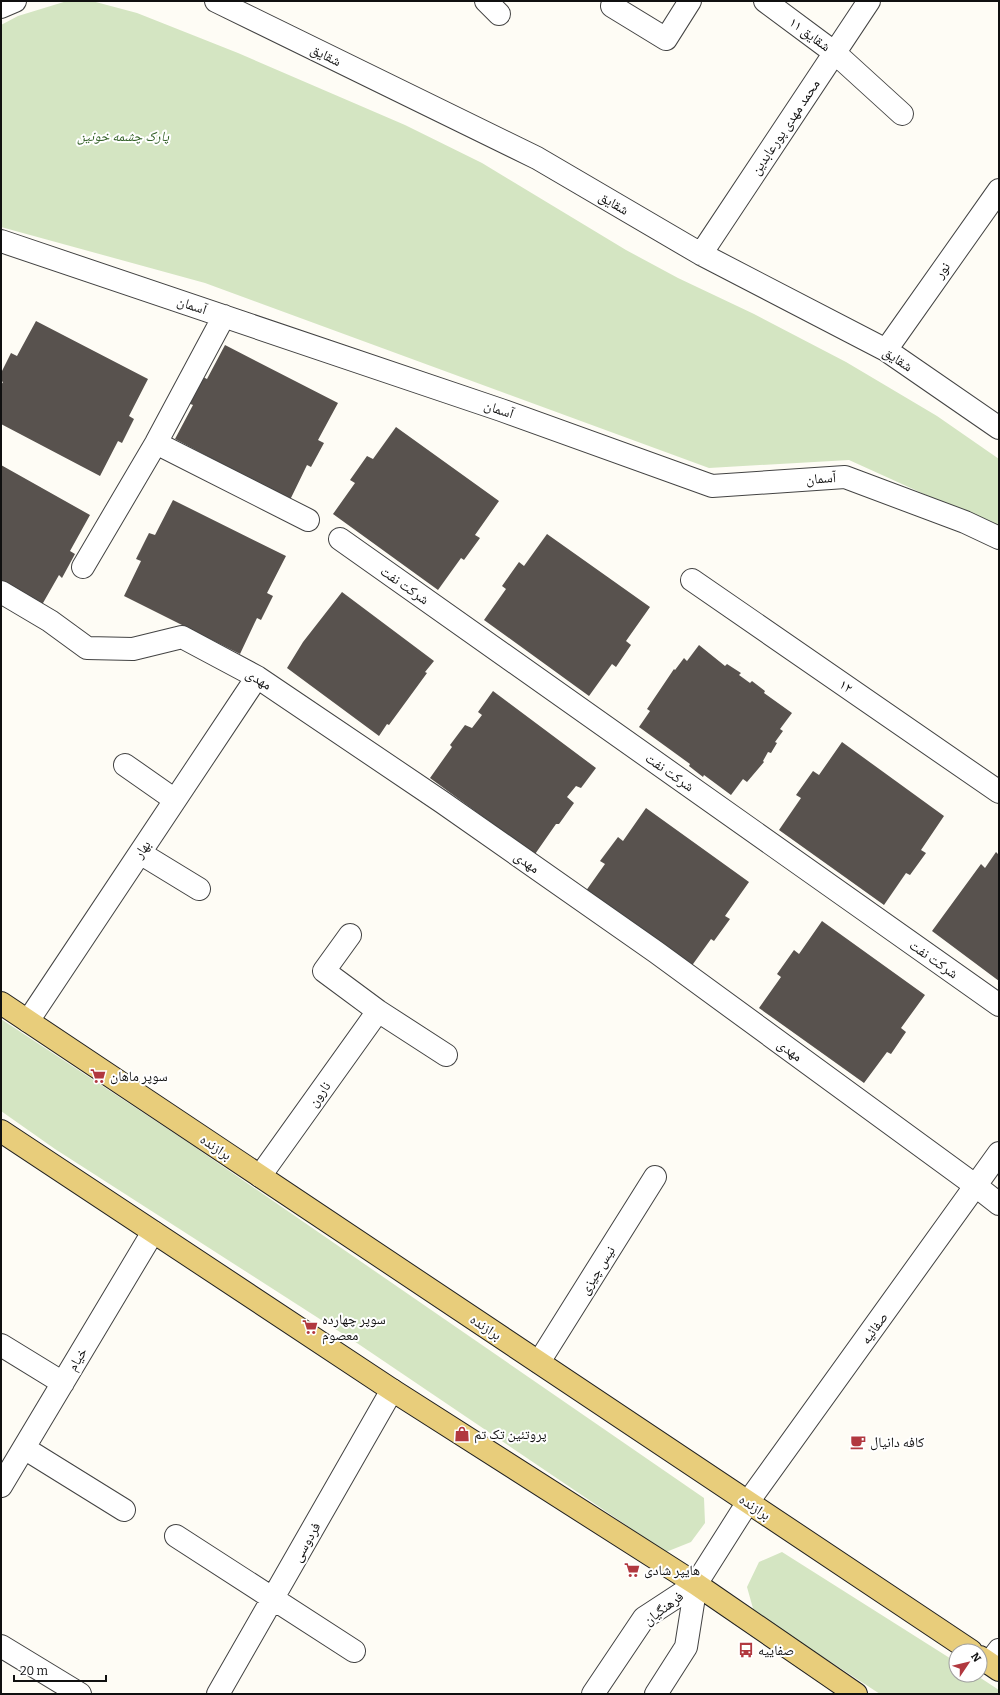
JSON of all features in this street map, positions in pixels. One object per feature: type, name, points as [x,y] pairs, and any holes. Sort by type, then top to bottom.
[{"type":"main road","name":"برازنده","points":[[1,1003],[959,1643]]},
{"type":"main road","points":[[1,1131],[392,1390],[696,1584],[856,1694]]},
{"type":"street","points":[[1,7],[15,1]]},
{"type":"street","name":"شقایق","points":[[216,1],[536,158],[701,254],[886,350],[999,428]]},
{"type":"street","points":[[612,6],[666,39],[690,1]]},
{"type":"street","name":"شقایق ۱۱","points":[[765,1],[835,53],[902,114]]},
{"type":"street","name":"محمد مهدی پورعابدین","points":[[701,254],[869,1]]},
{"type":"street","name":"نور","points":[[886,350],[999,190]]},
{"type":"street","name":"آسمان","points":[[1,241],[502,410],[712,486],[846,476],[965,522],[999,538]]},
{"type":"street","points":[[83,567],[156,443],[224,316]]},
{"type":"street","points":[[156,443],[308,520]]},
{"type":"street","name":"شرکت نفت","points":[[340,539],[999,1005]]},
{"type":"street","name":"۱۲","points":[[692,580],[999,792]]},
{"type":"street","name":"مهدی","points":[[1,592],[50,621],[87,648],[133,649],[182,637],[257,676],[656,952],[999,1204]]},
{"type":"street","name":"بهار","points":[[28,1021],[257,676]]},
{"type":"street","points":[[125,765],[175,800]]},
{"type":"street","points":[[140,853],[199,889]]},
{"type":"street","points":[[350,935],[324,971],[378,1011],[446,1055]]},
{"type":"street","name":"نارون","points":[[260,1176],[378,1011]]},
{"type":"street","name":"صفائیه","points":[[696,1584],[748,1502],[999,1153]]},
{"type":"street","name":"نیس چیزی","points":[[539,1362],[656,1177]]},
{"type":"street","name":"خیام","points":[[1,1486],[153,1232]]},
{"type":"street","points":[[1,1346],[63,1383]]},
{"type":"street","name":"فردوسی","points":[[218,1694],[392,1390]]},
{"type":"street","points":[[24,1448],[124,1510]]},
{"type":"street","points":[[176,1536],[354,1651]]},
{"type":"street","name":"فرهنگیان","points":[[593,1694],[644,1618],[696,1584]]},
{"type":"street","name":"فرهنگیان","points":[[656,1694],[686,1647],[696,1584]]},
{"type":"street","points":[[1,1646],[80,1694]]},
{"type":"green space","name":"پارک چشمه خونین","points":[[67,1],[92,1],[137,13],[238,53],[405,125],[482,163],[626,250],[678,278],[754,314],[846,362],[937,416],[999,459],[999,528],[849,460],[709,468],[205,283],[1,227],[1,25],[18,16]]},
{"type":"green space","points":[[1,1019],[186,1141],[704,1498],[705,1523],[691,1542],[666,1552],[354,1341],[55,1149],[1,1111]]},
{"type":"green space","points":[[782,1552],[948,1657],[948,1683],[988,1683],[999,1690],[999,1694],[880,1694],[754,1612],[747,1587],[759,1562]]},
{"type":"building","points":[[36,321],[148,379],[129,416],[134,419],[122,443],[118,441],[100,476],[1,424],[1,385],[3,382],[1,381],[1,373],[11,353],[17,356]]},
{"type":"building","points":[[225,345],[338,403],[318,440],[324,443],[311,467],[307,465],[290,500],[175,439],[193,405],[188,403],[201,376],[207,379]]},
{"type":"building","points":[[396,427],[499,501],[475,535],[480,538],[464,560],[461,558],[438,590],[333,514],[355,483],[350,480],[367,456],[373,459]]},
{"type":"building","points":[[1,465],[90,515],[70,551],[75,554],[62,578],[59,575],[39,610],[1,588]]},
{"type":"building","points":[[173,500],[286,556],[267,593],[273,596],[261,620],[257,618],[240,654],[124,596],[141,561],[136,559],[149,533],[155,535]]},
{"type":"building","points":[[547,534],[650,607],[626,641],[631,645],[616,667],[612,664],[589,696],[484,620],[506,589],[502,586],[519,562],[524,566]]},
{"type":"building","points":[[342,592],[434,661],[389,725],[387,724],[379,736],[287,668],[303,642]]},
{"type":"building","points":[[699,645],[725,666],[727,664],[741,673],[739,675],[750,683],[752,681],[765,691],[764,693],[792,713],[780,729],[783,731],[775,742],[777,743],[771,753],[768,752],[763,761],[764,762],[747,782],[743,779],[731,795],[704,775],[703,777],[689,766],[690,764],[639,727],[650,711],[647,709],[674,669],[675,670],[684,658],[687,661]]},
{"type":"building","points":[[493,691],[596,768],[581,788],[576,786],[567,797],[574,803],[559,824],[556,824],[533,857],[530,851],[430,778],[452,747],[450,745],[465,725],[472,728],[482,715],[478,712]]},
{"type":"building","points":[[842,742],[944,816],[921,850],[926,853],[910,875],[906,873],[884,905],[779,830],[801,798],[796,795],[813,771],[819,775]]},
{"type":"building","points":[[646,808],[749,882],[725,916],[730,919],[714,941],[711,939],[688,971],[583,895],[605,864],[600,861],[618,837],[623,841]]},
{"type":"building","points":[[996,852],[999,855],[999,981],[932,931],[981,864],[985,868]]},
{"type":"building","points":[[822,921],[925,995],[901,1028],[906,1032],[891,1054],[887,1052],[864,1083],[759,1008],[781,977],[777,974],[794,950],[799,954]]},
{"type":"place","name":"سوپر ماهان","points":[[98,1076]]},
{"type":"place","name":"سوپر چهارده معصوم","points":[[310,1327]]},
{"type":"place","name":"پروتئین تک تم","points":[[462,1434]]},
{"type":"place","name":"کافه دانیال","points":[[858,1442]]},
{"type":"place","name":"هایپر شادی","points":[[632,1570]]},
{"type":"place","name":"صفاییه","points":[[746,1650]]}]
